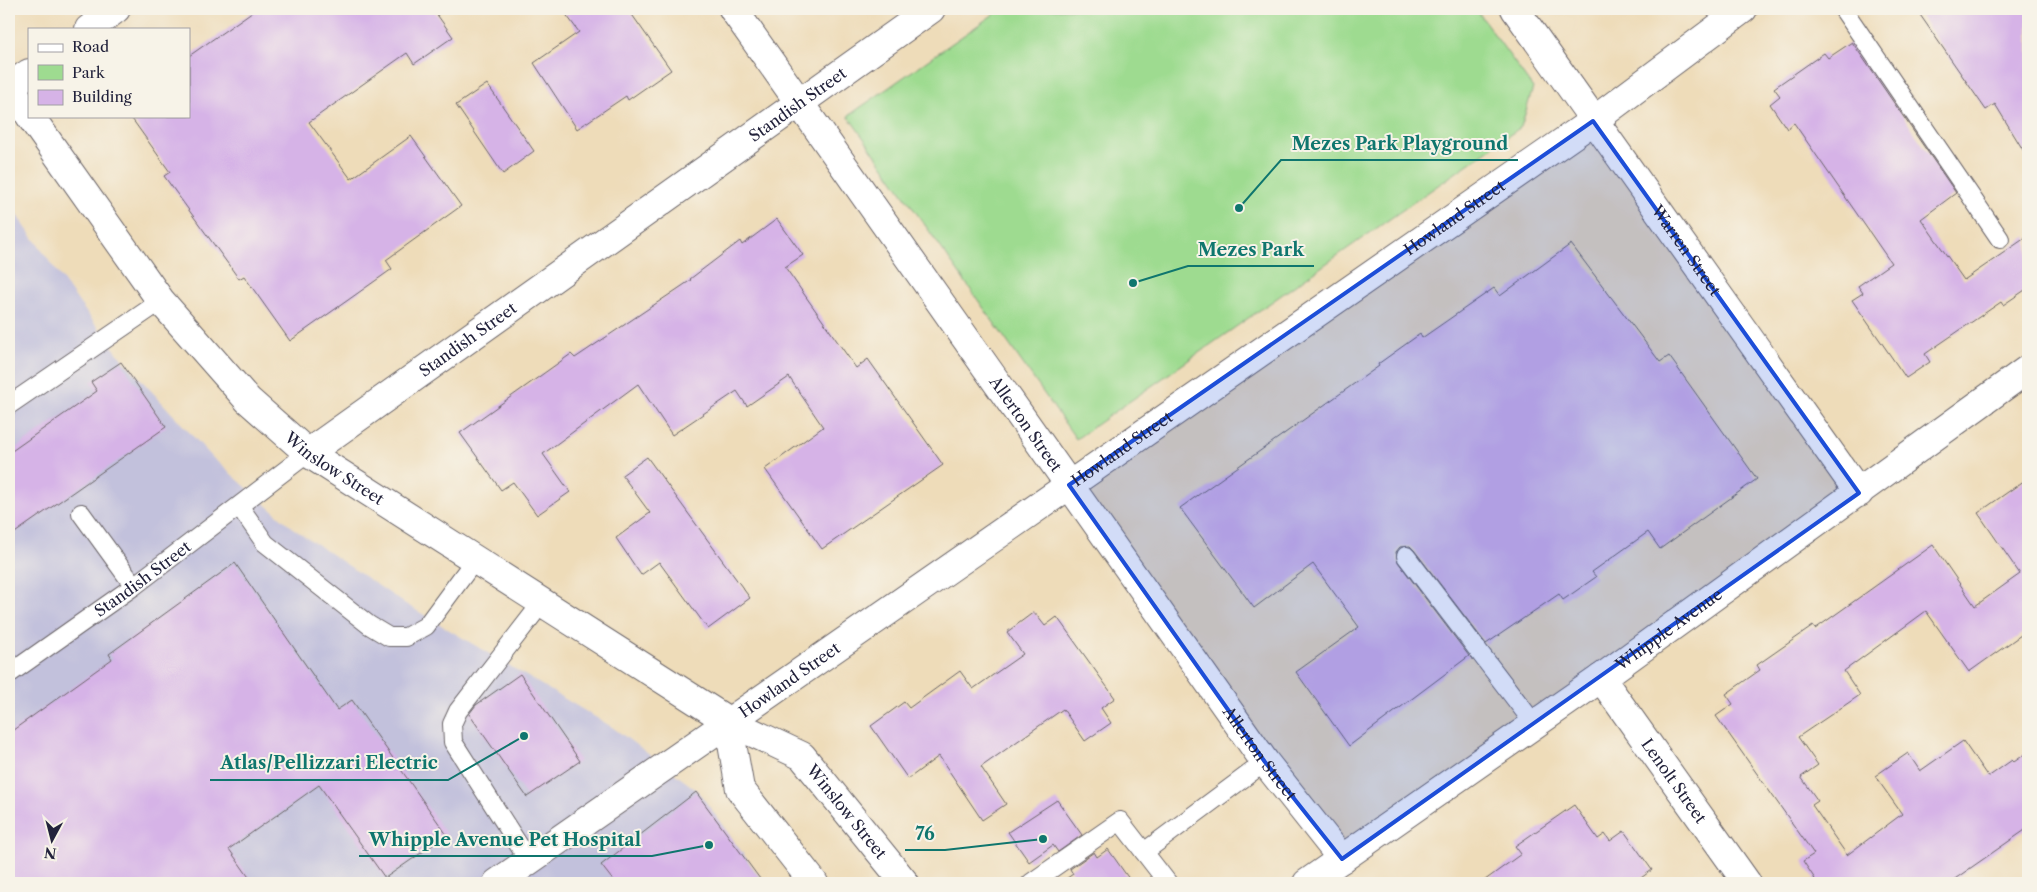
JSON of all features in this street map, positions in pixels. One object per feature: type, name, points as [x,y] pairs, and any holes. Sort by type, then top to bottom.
[{"type":"street","points":[[90,28],[116,9]]},
{"type":"street","name":"Allerton Street","points":[[733,9],[1265,762],[1342,859]]},
{"type":"street","name":"Standish Street","points":[[308,453],[931,9]]},
{"type":"street","name":"Warren Street","points":[[1515,9],[1859,493]]},
{"type":"street","name":"Howland Street","points":[[497,883],[1593,121],[1743,9]]},
{"type":"street","name":"Winslow Street","points":[[14,83],[28,111]]},
{"type":"street","name":"Winslow Street","points":[[32,118],[161,302],[248,400],[308,453],[728,722],[802,756],[905,883]]},
{"type":"street","name":"Whipple Avenue","points":[[1306,883],[1535,725],[1859,493],[2028,369]]},
{"type":"street","name":"Lenolt Street","points":[[1601,678],[1747,883]]},
{"type":"street","points":[[728,722],[740,789],[814,883]]},
{"type":"lane","points":[[1843,9],[2000,239]]},
{"type":"lane","points":[[9,405],[161,302]]},
{"type":"lane","name":"Standish Street","points":[[9,674],[240,508],[308,453]]},
{"type":"lane","points":[[240,508],[266,543],[369,625],[389,637],[406,637],[426,626],[474,561]]},
{"type":"lane","points":[[81,513],[134,586]]},
{"type":"lane","points":[[1406,556],[1535,725]]},
{"type":"lane","points":[[529,861],[453,742],[452,724],[458,711],[541,604]]},
{"type":"lane","points":[[1144,852],[1265,762]]},
{"type":"lane","points":[[1031,883],[1120,820],[1168,883]]},
{"type":"highlighted area","points":[[1593,121],[1859,493],[1342,859],[1265,762],[1069,485]]},
{"type":"shaded area","points":[[9,204],[80,304],[122,359],[213,458],[294,529],[404,603],[612,727],[698,791],[764,883],[9,883]]},
{"type":"green space","points":[[1001,9],[1476,9],[1533,88],[1521,127],[1076,439],[848,116]]},
{"type":"building","points":[[256,9],[433,9],[453,37],[414,64],[407,53],[309,122],[351,179],[411,136],[461,206],[386,260],[392,269],[290,341],[244,276],[239,279],[164,176],[170,172],[131,118],[190,118],[190,55]]},
{"type":"building","points":[[562,9],[628,9],[671,70],[628,100],[626,96],[577,129],[534,63],[579,32]]},
{"type":"building","points":[[1916,9],[2028,9],[2028,158],[1995,104],[1986,110]]},
{"type":"building","points":[[1852,42],[1956,193],[1921,219],[1964,280],[2028,236],[2028,288],[2003,305],[2001,302],[1925,354],[1930,362],[1906,378],[1852,300],[1863,293],[1858,286],[1891,263],[1794,123],[1787,129],[1770,104],[1780,96],[1774,88],[1824,53],[1828,58]]},
{"type":"building","points":[[487,84],[534,151],[503,174],[456,105]]},
{"type":"building","points":[[777,219],[803,255],[785,267],[856,368],[868,359],[943,465],[822,549],[765,469],[823,427],[789,377],[747,406],[737,391],[672,435],[638,384],[543,454],[570,492],[537,515],[513,482],[501,490],[460,433],[571,354],[575,358],[691,280],[740,241],[742,245]]},
{"type":"building","points":[[1571,244],[1660,362],[1669,356],[1757,479],[1660,549],[1648,532],[1592,572],[1596,577],[1563,600],[1559,594],[1486,644],[1414,550],[1410,546],[1400,547],[1396,552],[1398,562],[1469,656],[1349,746],[1296,672],[1359,627],[1313,564],[1254,608],[1180,508],[1379,366],[1378,364],[1420,334],[1422,338],[1494,288],[1500,296]]},
{"type":"building","points":[[121,362],[166,427],[9,537],[9,453],[97,391],[91,382]]},
{"type":"building","points":[[647,457],[750,598],[708,629],[659,562],[641,575],[616,538],[650,513],[622,475]]},
{"type":"building","points":[[2028,478],[2028,630],[1969,672],[1926,611],[1844,671],[1860,695],[1798,737],[1818,765],[1801,777],[1818,801],[1812,805],[1847,855],[1902,814],[1875,776],[1908,753],[1920,771],[1963,741],[1988,777],[2012,760],[2014,762],[2028,752],[2028,828],[1949,883],[1809,883],[1815,879],[1803,861],[1814,854],[1716,716],[1733,704],[1726,694],[1760,670],[1757,665],[1813,626],[1815,629],[1933,545],[1975,606],[2020,574],[1978,513]]},
{"type":"building","points":[[235,563],[337,710],[352,700],[447,835],[385,878],[319,785],[229,849],[253,883],[9,883],[9,733],[112,659],[109,654]]},
{"type":"building","points":[[1034,612],[1045,626],[1057,617],[1115,698],[1101,708],[1111,723],[1085,741],[1063,709],[981,767],[1006,804],[982,820],[939,756],[908,779],[871,726],[904,702],[909,708],[960,671],[973,689],[1023,654],[1007,632]]},
{"type":"building","points":[[520,674],[580,761],[527,797],[469,714],[476,705]]},
{"type":"building","points":[[696,792],[763,883],[615,883],[601,865]]},
{"type":"building","points":[[1057,800],[1082,835],[1058,852],[1053,845],[1029,862],[1008,832]]},
{"type":"building","points":[[1574,805],[1598,839],[1605,834],[1610,841],[1624,831],[1652,870],[1634,883],[1481,883],[1521,854],[1515,846]]},
{"type":"building","points":[[1108,849],[1132,883],[1060,883],[1073,874],[1070,869],[1094,852],[1097,857]]},
{"type":"place","name":"Mezes Park Playground","points":[[1239,208]]},
{"type":"place","name":"Mezes Park","points":[[1133,283]]},
{"type":"place","name":"Atlas/Pellizzari Electric","points":[[524,736]]},
{"type":"place","name":"76","points":[[1043,839]]},
{"type":"place","name":"Whipple Avenue Pet Hospital","points":[[709,845]]}]
